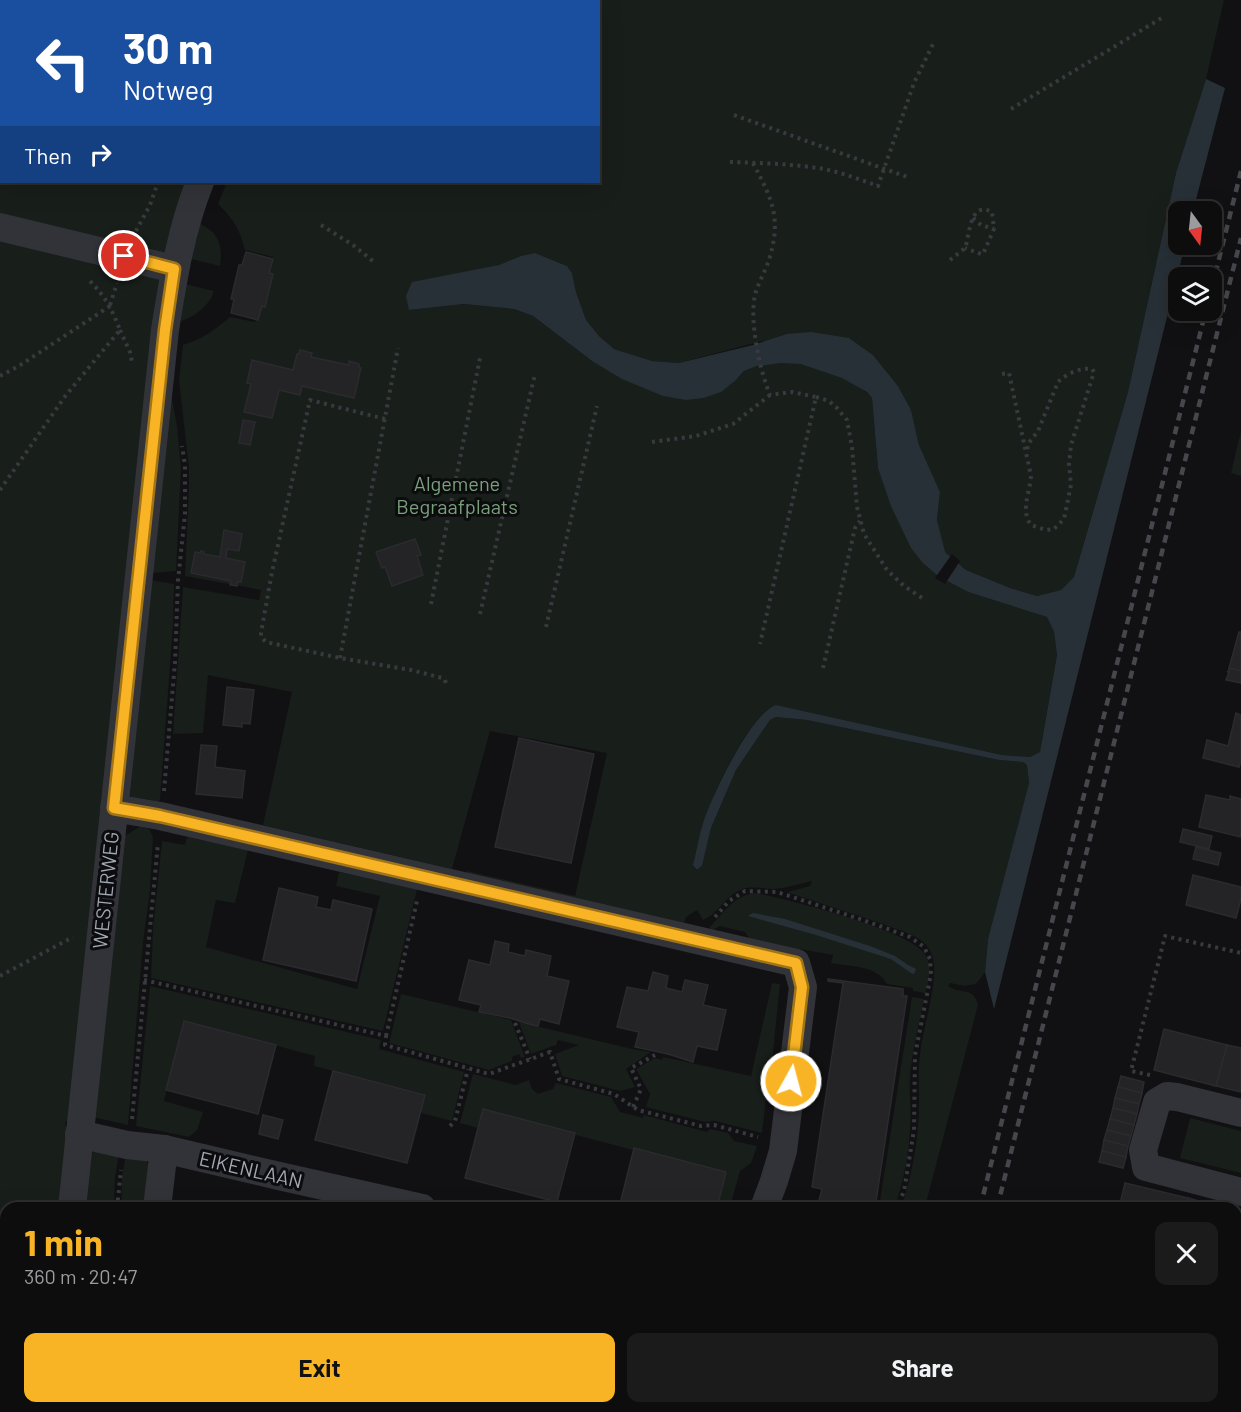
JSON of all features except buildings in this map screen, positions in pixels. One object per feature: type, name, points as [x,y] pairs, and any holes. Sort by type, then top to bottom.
[{"type":"street","name":"WESTERWEG","points":[[73,1202],[165,330],[174,269],[200,183]]},
{"type":"street","points":[[0,227],[174,269]]},
{"type":"street","points":[[114,808],[160,816],[796,963],[802,987],[783,1151],[766,1202]]},
{"type":"street","points":[[1241,1113],[1167,1096],[1157,1102],[1143,1150],[1146,1167],[1241,1192]]},
{"type":"street","name":"EIKENLAAN","points":[[79,1134],[164,1149],[395,1202]]},
{"type":"street","points":[[159,1202],[164,1149]]},
{"type":"path","points":[[1011,109],[1165,16]]},
{"type":"path","points":[[730,162],[824,169],[878,186],[914,83],[933,44]]},
{"type":"path","points":[[734,115],[910,178]]},
{"type":"path","points":[[753,163],[766,188],[775,221],[769,259],[755,295],[753,328],[770,395]]},
{"type":"path","points":[[124,256],[150,205],[158,183]]},
{"type":"path","points":[[950,260],[965,248],[970,221],[978,212],[989,210],[992,212],[994,229],[983,254],[965,248]]},
{"type":"path","points":[[973,218],[981,225],[994,229]]},
{"type":"path","points":[[321,225],[374,261]]},
{"type":"path","points":[[0,490],[66,394],[120,330],[110,306],[90,281]]},
{"type":"path","points":[[0,376],[110,306]]},
{"type":"path","points":[[340,658],[398,348]]},
{"type":"path","points":[[431,604],[480,358]]},
{"type":"path","points":[[1002,374],[1009,373],[1027,451],[1031,486],[1026,515],[1031,525],[1046,530],[1054,529],[1064,519],[1071,485],[1069,464],[1071,445],[1094,372],[1092,369],[1083,368],[1058,382],[1038,431],[1028,444],[1027,451]]},
{"type":"path","points":[[480,614],[535,374]]},
{"type":"path","points":[[652,442],[696,436],[733,424],[770,395],[792,392],[829,401],[847,420],[852,447],[857,507],[864,534],[887,570],[904,586],[926,600]]},
{"type":"path","points":[[760,644],[816,397]]},
{"type":"path","points":[[385,419],[310,400],[270,583],[261,637],[266,642],[411,670],[442,678],[446,684]]},
{"type":"path","points":[[546,627],[597,406]]},
{"type":"path","points":[[118,1202],[123,1158],[131,1125],[175,662],[178,581],[185,514],[185,465],[182,443]]},
{"type":"path","points":[[823,668],[855,528],[861,520]]},
{"type":"path","points":[[423,877],[385,1045],[489,1074],[550,1052],[559,1079],[614,1094],[638,1110],[701,1126],[714,1125],[759,1138],[783,1151]]},
{"type":"path","points":[[689,939],[729,901],[745,891],[777,892],[824,906],[910,938],[924,947],[930,959],[931,974],[915,1055],[914,1130],[904,1191],[899,1202]]},
{"type":"path","points":[[0,976],[75,936]]},
{"type":"path","points":[[1167,1096],[1163,1082],[1150,1075],[1131,1071],[1165,936],[1241,953]]},
{"type":"path","points":[[144,980],[386,1036]]},
{"type":"path","points":[[515,1023],[530,1059]]},
{"type":"path","points":[[633,1107],[641,1089],[631,1068],[654,1055]]},
{"type":"path","points":[[450,1126],[455,1121],[468,1069]]},
{"type":"green space","name":"Algemene Begraafplaats","points":[[600,0],[1224,0],[1206,79],[1168,201],[1128,392],[1074,577],[1061,590],[1037,596],[1010,588],[966,570],[944,552],[937,520],[940,492],[919,445],[911,410],[898,386],[873,355],[849,338],[762,341],[679,363],[652,361],[614,349],[599,336],[586,320],[572,273],[567,266],[535,253],[474,271],[409,310],[464,304],[514,309],[533,316],[592,361],[736,380],[746,370],[774,363],[802,364],[840,376],[858,386],[872,398],[878,468],[938,576],[968,592],[1047,617],[1054,632],[1057,655],[1040,752],[1030,757],[1002,755],[776,705],[755,722],[744,737],[710,806],[700,837],[695,869],[702,866],[711,828],[736,770],[770,720],[776,717],[807,720],[999,760],[1023,762],[1027,765],[1029,783],[988,939],[985,972],[976,984],[964,986],[950,983],[948,986],[970,993],[978,1005],[926,1202],[903,1202],[912,1168],[916,1141],[920,1054],[934,975],[931,953],[917,938],[788,892],[810,886],[812,881],[774,889],[753,887],[740,890],[708,917],[703,920],[697,910],[686,917],[684,924],[465,879],[467,871],[575,896],[607,753],[490,731],[452,869],[263,825],[292,692],[208,675],[203,733],[173,734],[183,587],[259,600],[261,590],[185,576],[189,468],[179,381],[183,345],[208,334],[230,317],[255,322],[273,259],[273,257],[245,250],[235,225],[218,204],[227,183],[600,183]]},
{"type":"green space","points":[[0,183],[194,183],[69,1121],[66,1121],[65,1126],[68,1127],[60,1202],[0,1202]]},
{"type":"green space","points":[[200,224],[212,231],[218,241],[221,253],[220,266],[191,259]]},
{"type":"green space","points":[[185,284],[214,291],[201,310],[181,321],[180,319]]},
{"type":"green space","points":[[171,394],[181,468],[176,571],[152,573]]},
{"type":"green space","points":[[1241,431],[1241,476],[1231,473]]},
{"type":"green space","points":[[150,580],[174,584],[160,800],[152,808],[130,796]]},
{"type":"green space","points":[[141,826],[149,829],[153,837],[128,1125],[93,1117],[123,837]]},
{"type":"green space","points":[[187,837],[248,850],[235,903],[216,900],[206,947],[357,989],[380,896],[336,886],[339,872],[417,889],[383,1031],[151,978],[153,929],[162,841],[185,845]]},
{"type":"green space","points":[[754,893],[845,916],[872,925],[913,944],[924,953],[929,962],[929,978],[925,993],[913,991],[913,988],[887,984],[877,973],[870,970],[831,963],[833,955],[799,949],[798,952],[751,941],[745,932],[720,926],[711,931],[710,927],[730,906],[741,897]]},
{"type":"green space","points":[[772,983],[780,984],[762,1133],[646,1107],[650,1094],[636,1069],[655,1058],[662,1060],[663,1057],[751,1076]]},
{"type":"green space","points":[[150,986],[381,1040],[379,1049],[464,1072],[452,1121],[421,1113],[425,1094],[314,1066],[315,1056],[183,1021],[164,1101],[203,1112],[197,1130],[189,1137],[136,1126]]},
{"type":"green space","points":[[401,994],[511,1020],[525,1057],[521,1058],[519,1054],[512,1057],[512,1061],[489,1070],[389,1043]]},
{"type":"green space","points":[[912,997],[924,999],[911,1068],[911,1123],[903,1178],[896,1202],[880,1202]]},
{"type":"green space","points":[[519,1022],[651,1052],[626,1069],[635,1087],[620,1091],[562,1076],[555,1054],[579,1045],[558,1040],[556,1045],[531,1054]]},
{"type":"green space","points":[[473,1074],[516,1085],[529,1080],[532,1089],[538,1094],[553,1089],[556,1083],[611,1097],[620,1112],[643,1118],[644,1115],[707,1132],[710,1129],[728,1133],[734,1141],[757,1146],[751,1163],[740,1171],[731,1202],[719,1202],[726,1173],[483,1110],[478,1128],[460,1123]]},
{"type":"green space","points":[[1190,1118],[1241,1131],[1241,1173],[1180,1158]]},
{"type":"green space","points":[[96,1150],[119,1153],[114,1202],[85,1202],[91,1154]]},
{"type":"green space","points":[[126,1154],[146,1161],[149,1165],[149,1202],[121,1202]]},
{"type":"shaded area","points":[[1206,79],[1225,88],[1196,201],[1170,201],[1176,173]]},
{"type":"shaded area","points":[[1168,210],[1168,255],[1182,255],[1180,267],[1168,267],[1168,313],[994,1009],[985,972],[988,939],[1029,783],[1027,765],[1023,762],[999,760],[807,720],[776,717],[770,720],[736,770],[711,828],[702,866],[696,869],[693,865],[704,820],[724,774],[755,723],[766,711],[776,705],[1002,755],[1030,757],[1040,752],[1057,655],[1054,632],[1047,617],[968,592],[938,576],[911,548],[891,506],[878,468],[872,398],[867,392],[842,378],[801,364],[781,363],[757,366],[744,371],[721,392],[703,398],[686,400],[663,396],[622,379],[592,361],[533,316],[514,309],[464,304],[409,310],[406,296],[412,282],[499,265],[535,253],[567,266],[572,273],[586,320],[599,336],[614,349],[652,361],[679,363],[753,345],[787,334],[811,332],[849,338],[873,355],[898,386],[911,410],[919,445],[940,492],[937,520],[945,552],[966,570],[1037,596],[1061,590],[1074,577],[1128,392]]},
{"type":"shaded area","points":[[753,913],[785,919],[870,946],[895,956],[916,969],[914,974],[891,959],[748,916]]},
{"type":"pier","points":[[952,554],[960,561],[945,584],[935,578]]},
{"type":"railway","points":[[1217,267],[1241,171]]},
{"type":"railway","points":[[999,1202],[1241,238]]},
{"type":"railway","points":[[982,1202],[1203,321]]},
{"type":"route","points":[[124,256],[174,269],[165,330],[114,808],[160,816],[796,963],[802,987],[791,1081]]}]
